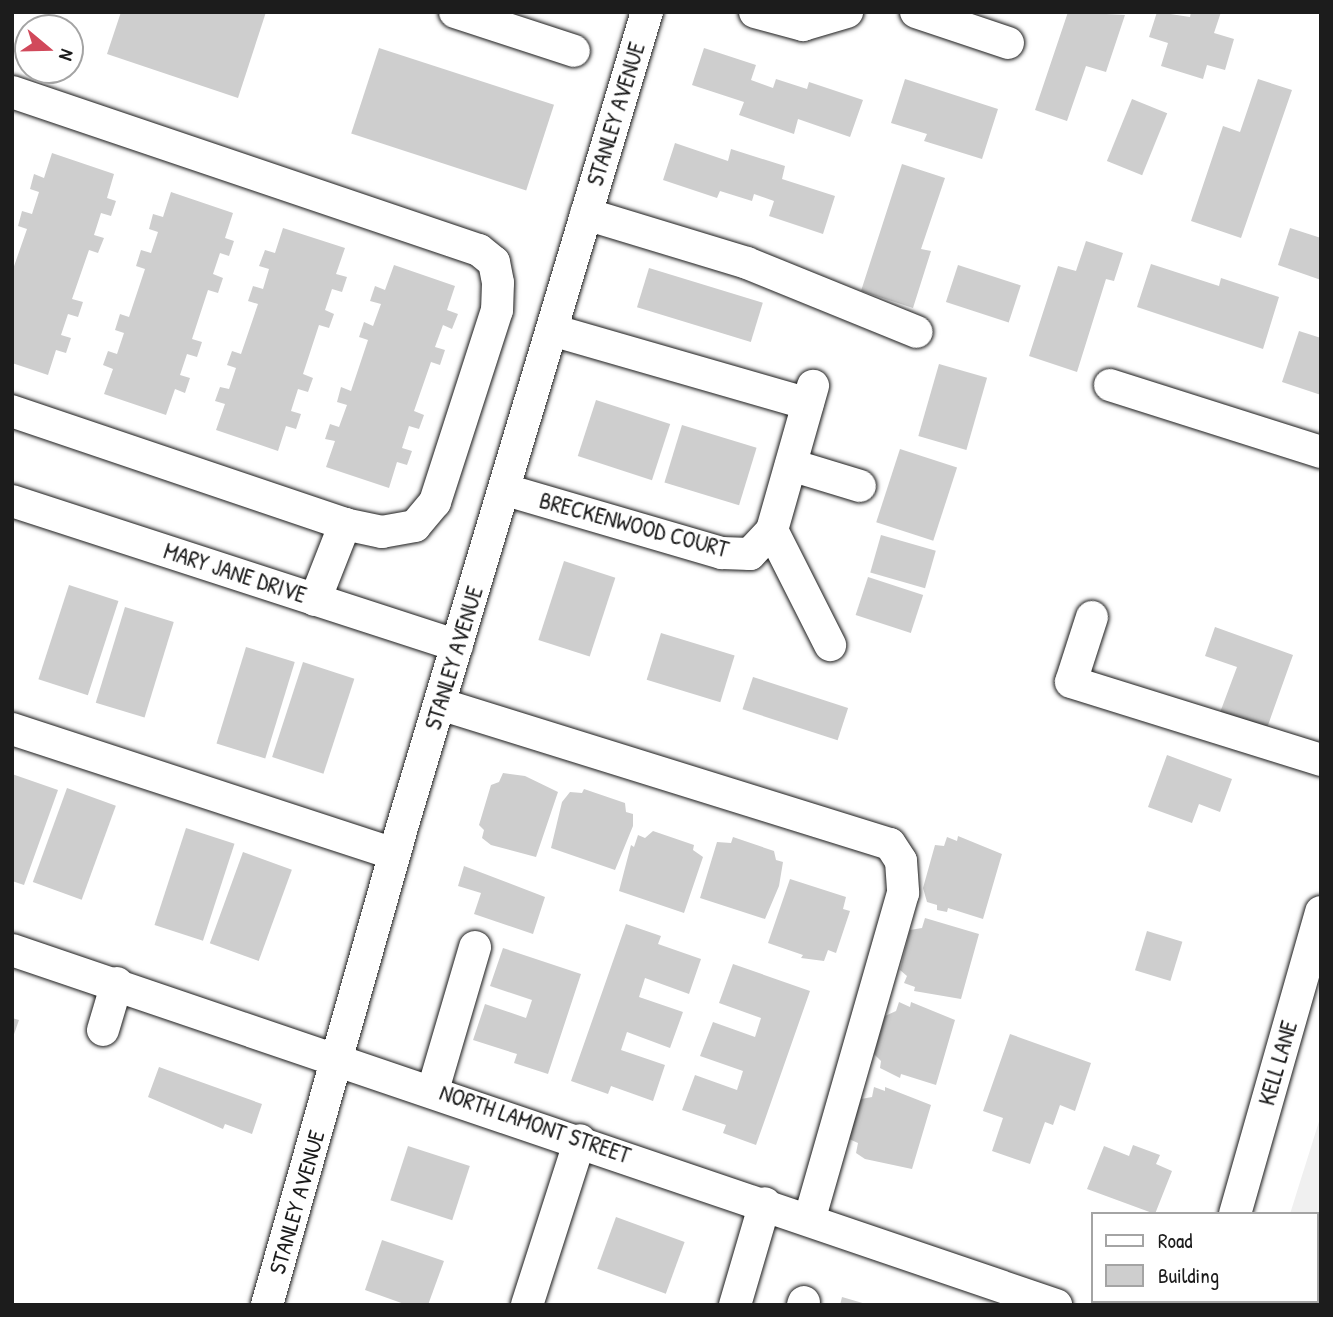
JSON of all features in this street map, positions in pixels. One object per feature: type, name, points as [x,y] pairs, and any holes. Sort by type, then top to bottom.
[{"type":"street","points":[[455,12],[574,51]]},
{"type":"street","name":"STANLEY AVENUE","points":[[267,1305],[339,1058],[394,855],[506,490],[647,12]]},
{"type":"street","points":[[755,12],[803,25],[847,12]]},
{"type":"street","points":[[916,12],[1008,43]]},
{"type":"street","points":[[12,92],[479,250],[494,262],[497,310],[435,502],[415,526],[382,532],[345,524],[12,411]]},
{"type":"street","points":[[586,214],[747,263],[917,332]]},
{"type":"street","name":"BRECKENWOOD COURT","points":[[506,490],[722,553],[750,554],[772,530],[811,395],[552,330]]},
{"type":"street","points":[[1110,385],[1321,452]]},
{"type":"street","points":[[791,465],[860,485]]},
{"type":"street","name":"MARY JANE DRIVE","points":[[12,501],[457,646]]},
{"type":"street","points":[[315,600],[345,524]]},
{"type":"street","points":[[772,530],[830,645]]},
{"type":"street","points":[[1092,617],[1071,682],[1321,760]]},
{"type":"street","points":[[440,704],[890,844],[901,861],[903,893],[810,1218]]},
{"type":"street","points":[[12,729],[394,855]]},
{"type":"street","name":"KELL LANE","points":[[1235,1212],[1321,912]]},
{"type":"street","points":[[433,1090],[475,947]]},
{"type":"street","name":"NORTH LAMONT STREET","points":[[12,950],[117,983],[810,1218],[977,1292],[1056,1305]]},
{"type":"street","points":[[103,1030],[117,983]]},
{"type":"street","points":[[527,1305],[580,1140]]},
{"type":"street","points":[[735,1305],[765,1203]]},
{"type":"shaded area","points":[[1321,1115],[1321,1305],[1263,1305],[1319,1303],[1319,1212],[1291,1212]]},
{"type":"building","points":[[121,12],[266,12],[238,98],[107,54]]},
{"type":"building","points":[[1068,12],[1125,15],[1106,72],[1086,66],[1067,121],[1035,110]]},
{"type":"building","points":[[1157,12],[1190,17],[1191,12],[1221,12],[1214,33],[1234,39],[1225,70],[1207,65],[1203,79],[1161,66],[1168,43],[1149,37]]},
{"type":"building","points":[[379,48],[554,105],[526,190],[351,134]]},
{"type":"building","points":[[704,48],[756,65],[751,80],[773,88],[776,79],[807,89],[809,82],[863,100],[850,137],[798,119],[794,134],[739,115],[744,102],[692,85]]},
{"type":"building","points":[[905,79],[998,109],[982,159],[924,141],[927,134],[891,123]]},
{"type":"building","points":[[1258,79],[1292,90],[1241,238],[1191,221],[1223,126],[1240,132]]},
{"type":"building","points":[[1132,99],[1167,113],[1142,175],[1107,161]]},
{"type":"building","points":[[675,143],[728,161],[731,149],[785,166],[782,179],[835,196],[823,234],[769,216],[774,201],[754,194],[752,201],[720,191],[717,198],[663,180]]},
{"type":"building","points":[[52,153],[114,174],[107,198],[116,201],[111,216],[101,213],[94,235],[104,238],[98,253],[89,250],[72,299],[83,302],[78,317],[68,314],[61,335],[71,338],[66,353],[56,350],[48,375],[12,363],[12,272],[27,229],[18,226],[22,211],[32,214],[39,192],[30,189],[34,174],[44,178]]},
{"type":"building","points":[[902,164],[945,178],[921,249],[931,251],[913,308],[861,291]]},
{"type":"building","points":[[171,192],[233,213],[225,238],[234,241],[229,256],[220,253],[213,274],[223,278],[218,293],[208,290],[192,339],[202,342],[197,357],[187,354],[180,375],[190,378],[185,393],[175,389],[166,415],[104,394],[113,369],[103,365],[108,351],[117,354],[124,333],[115,330],[120,314],[129,317],[145,269],[136,266],[141,250],[151,253],[158,232],[149,229],[153,214],[163,217]]},
{"type":"building","points":[[283,228],[345,248],[336,274],[347,277],[342,292],[332,289],[325,310],[334,314],[329,328],[319,325],[303,374],[313,378],[308,392],[298,389],[291,411],[301,414],[296,429],[286,426],[278,451],[216,430],[225,404],[215,401],[220,387],[229,389],[236,368],[227,365],[232,351],[241,354],[258,304],[248,301],[253,286],[263,289],[269,269],[259,266],[265,250],[275,253]]},
{"type":"building","points":[[1290,228],[1321,238],[1321,280],[1278,265]]},
{"type":"building","points":[[1086,241],[1123,253],[1114,281],[1106,279],[1077,372],[1029,356],[1058,266],[1076,271]]},
{"type":"building","points":[[1151,264],[1219,286],[1221,278],[1279,297],[1263,349],[1137,307]]},
{"type":"building","points":[[394,265],[455,286],[447,310],[458,314],[452,329],[443,325],[435,347],[445,350],[440,365],[431,362],[414,411],[424,415],[419,429],[409,426],[402,448],[412,451],[407,465],[397,462],[389,488],[326,467],[335,441],[325,439],[330,424],[339,427],[347,405],[337,402],[341,387],[351,391],[368,340],[359,337],[364,322],[373,326],[381,304],[370,301],[375,286],[385,290]]},
{"type":"building","points":[[958,265],[1021,285],[1009,322],[946,302]]},
{"type":"building","points":[[649,268],[763,303],[751,342],[637,307]]},
{"type":"building","points":[[1299,331],[1321,338],[1321,395],[1282,382]]},
{"type":"building","points":[[939,364],[987,378],[966,450],[918,436]]},
{"type":"building","points":[[596,400],[670,424],[652,480],[578,456]]},
{"type":"building","points":[[682,425],[757,448],[739,505],[664,482]]},
{"type":"building","points":[[900,449],[957,468],[933,541],[876,522]]},
{"type":"building","points":[[881,535],[936,551],[925,588],[870,572]]},
{"type":"building","points":[[564,561],[615,578],[590,657],[538,640]]},
{"type":"building","points":[[868,577],[923,595],[911,633],[856,615]]},
{"type":"building","points":[[69,585],[118,601],[88,695],[38,679]]},
{"type":"building","points":[[125,607],[174,622],[145,718],[96,703]]},
{"type":"building","points":[[1215,627],[1293,655],[1262,742],[1215,726],[1237,667],[1205,656]]},
{"type":"building","points":[[661,633],[735,656],[720,702],[647,680]]},
{"type":"building","points":[[246,647],[295,662],[265,758],[216,744]]},
{"type":"building","points":[[303,662],[354,679],[323,774],[272,757]]},
{"type":"building","points":[[753,677],[848,708],[838,740],[742,709]]},
{"type":"building","points":[[1167,755],[1232,779],[1220,812],[1199,804],[1192,823],[1148,807]]},
{"type":"building","points":[[503,773],[525,776],[558,792],[536,857],[491,845],[482,838],[484,830],[479,825],[491,785],[499,782]]},
{"type":"building","points":[[12,774],[58,790],[24,885],[12,881]]},
{"type":"building","points":[[67,788],[116,806],[82,900],[33,882]]},
{"type":"building","points":[[584,789],[625,803],[626,812],[633,814],[633,826],[615,870],[551,848],[562,802],[570,792],[582,793]]},
{"type":"building","points":[[186,828],[235,844],[203,941],[154,925]]},
{"type":"building","points":[[653,831],[694,845],[693,850],[703,857],[684,913],[619,891],[631,845],[634,847],[638,835],[645,838]]},
{"type":"building","points":[[958,836],[1002,854],[983,919],[948,908],[947,912],[937,910],[937,905],[927,902],[923,888],[935,845],[944,846],[947,837],[957,841]]},
{"type":"building","points":[[733,837],[774,851],[776,860],[783,862],[779,886],[765,919],[700,898],[717,842],[731,843]]},
{"type":"building","points":[[243,852],[292,870],[259,961],[210,943]]},
{"type":"building","points":[[464,866],[545,897],[533,934],[474,914],[481,893],[458,886]]},
{"type":"building","points":[[790,879],[846,897],[843,909],[850,911],[836,953],[828,950],[824,961],[801,958],[803,955],[768,943]]},
{"type":"building","points":[[925,918],[979,934],[961,999],[914,991],[915,987],[904,983],[907,976],[900,970],[910,930],[922,928]]},
{"type":"building","points":[[626,924],[661,936],[658,944],[701,959],[689,994],[645,978],[639,997],[683,1012],[670,1048],[627,1032],[621,1050],[665,1065],[653,1101],[611,1086],[608,1094],[571,1081]]},
{"type":"building","points":[[1147,931],[1182,942],[1170,981],[1135,970]]},
{"type":"building","points":[[503,948],[581,974],[548,1074],[514,1063],[517,1054],[473,1040],[485,1004],[526,1018],[532,1000],[490,986]]},
{"type":"building","points":[[733,964],[810,991],[756,1145],[723,1133],[726,1125],[682,1110],[695,1075],[737,1090],[743,1071],[700,1056],[713,1022],[755,1037],[761,1018],[719,1003]]},
{"type":"building","points":[[899,1002],[910,1007],[911,1002],[955,1020],[936,1085],[901,1074],[900,1078],[880,1068],[881,1061],[874,1054],[885,1016],[896,1011]]},
{"type":"building","points":[[12,1018],[19,1020],[13,1037],[12,1037]]},
{"type":"building","points":[[1010,1034],[1091,1063],[1075,1111],[1060,1105],[1053,1125],[1045,1122],[1030,1164],[992,1151],[1003,1118],[983,1111]]},
{"type":"building","points":[[159,1067],[262,1104],[252,1134],[225,1124],[223,1129],[148,1097]]},
{"type":"building","points":[[874,1087],[885,1091],[885,1087],[931,1105],[912,1169],[865,1159],[856,1153],[858,1143],[849,1139],[861,1099],[872,1097]]},
{"type":"building","points":[[1133,1145],[1160,1155],[1156,1164],[1172,1171],[1156,1212],[1087,1189],[1104,1146],[1129,1156]]},
{"type":"building","points":[[408,1146],[470,1166],[452,1220],[390,1200]]},
{"type":"building","points":[[616,1217],[685,1242],[666,1294],[597,1269]]},
{"type":"building","points":[[382,1240],[444,1261],[428,1305],[407,1305],[365,1290]]},
{"type":"building","points":[[842,1297],[866,1304],[866,1305],[840,1305]]}]
